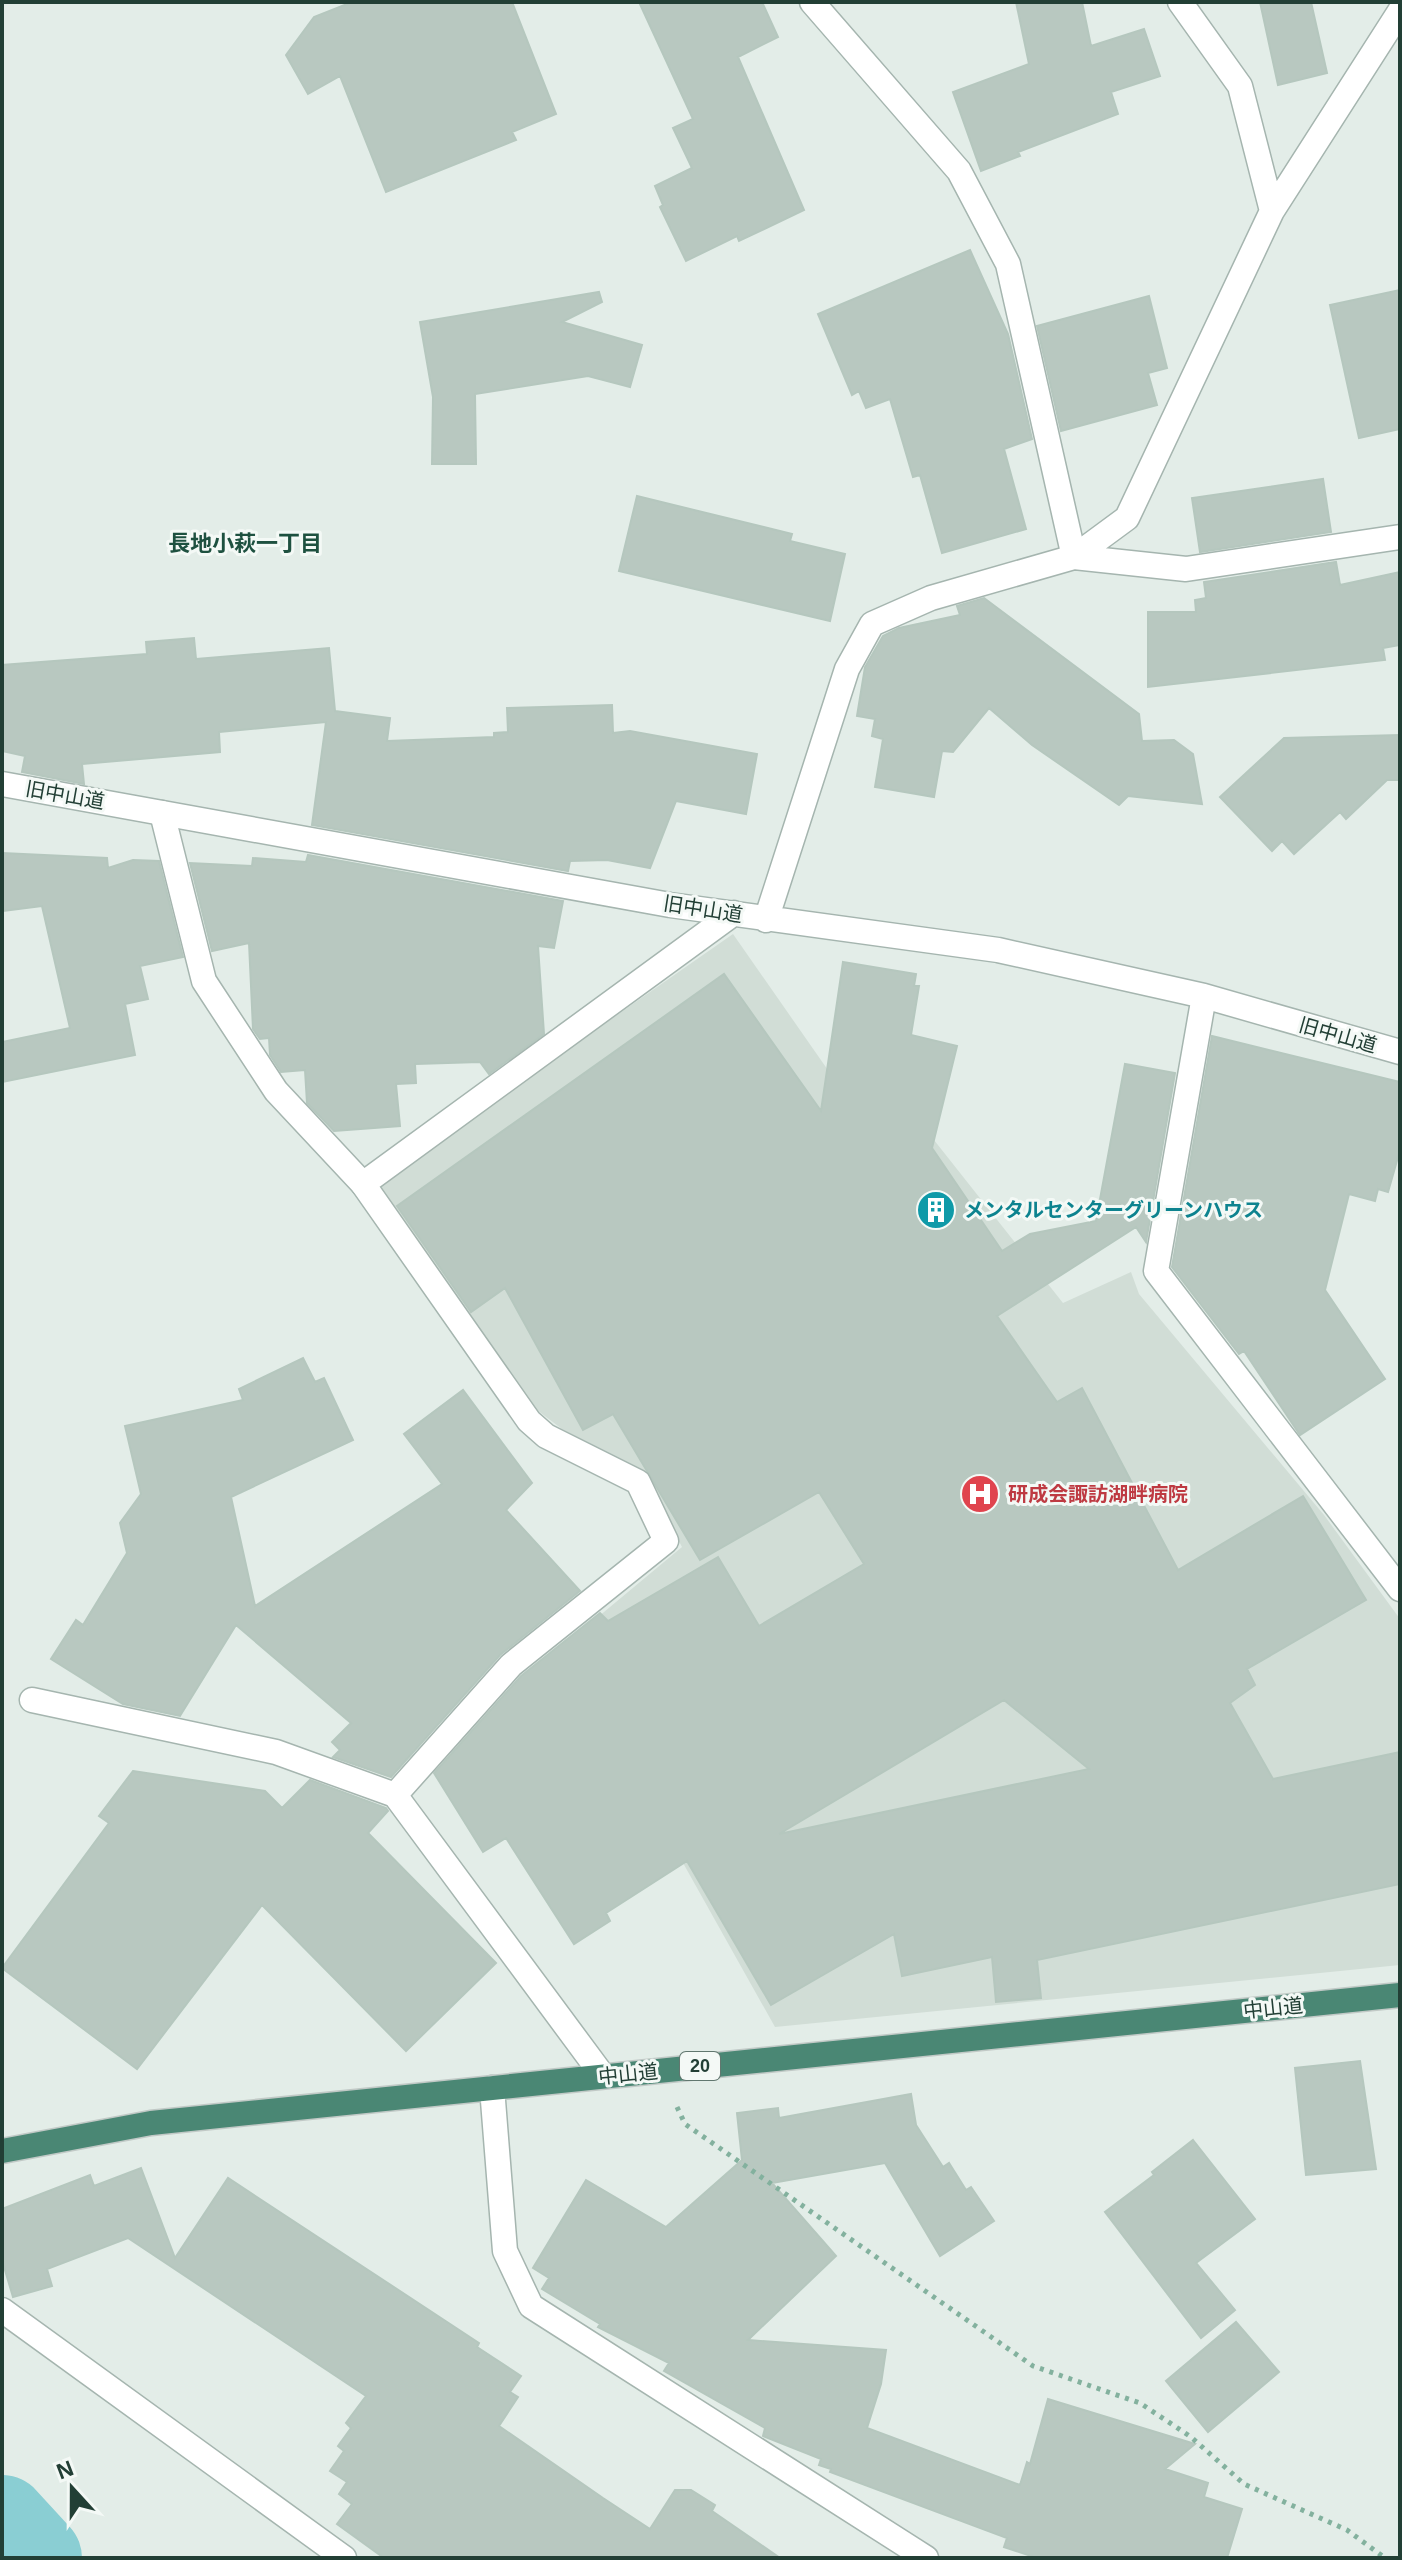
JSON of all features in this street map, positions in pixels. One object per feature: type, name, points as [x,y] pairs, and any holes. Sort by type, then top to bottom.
[{"type":"highway","name":"中山道","points":[[2,2151],[151,2123],[1400,1995]]},
{"type":"street","points":[[812,2],[959,171],[1008,264],[1074,557]]},
{"type":"street","points":[[1180,2],[1240,86],[1272,211]]},
{"type":"street","points":[[766,920],[847,669],[872,624],[931,598],[1074,557],[1127,518],[1272,211],[1400,11]]},
{"type":"street","points":[[1074,557],[1186,569],[1400,537]]},
{"type":"street","name":"旧中山道","points":[[2,784],[670,905],[998,950],[1204,996],[1400,1052]]},
{"type":"street","points":[[162,813],[204,981],[276,1091],[363,1184],[529,1421],[546,1436],[638,1482],[666,1541],[511,1665],[395,1795]]},
{"type":"street","points":[[363,1184],[734,913]]},
{"type":"street","points":[[1204,996],[1156,1271],[1400,1589]]},
{"type":"street","points":[[32,1700],[276,1752],[395,1795],[603,2076]]},
{"type":"street","points":[[492,2088],[505,2251],[531,2306],[926,2558]]},
{"type":"street","points":[[2,2310],[344,2558]]},
{"type":"path","points":[[658,2070],[685,2124],[1033,2366],[1140,2403],[1191,2437],[1244,2484],[1347,2530],[1385,2558]]},
{"type":"shaded area","name":"研成会諏訪湖畔病院","points":[[733,934],[853,1106],[900,1097],[1063,1303],[1131,1272],[1139,1294],[1324,1515],[1400,1619],[1400,1965],[775,2027],[562,1647],[682,1547],[643,1472],[562,1429],[537,1410],[484,1349],[380,1193],[385,1177]]},
{"type":"building","points":[[352,2],[512,2],[556,114],[512,132],[516,140],[386,192],[340,76],[308,94],[286,55],[314,17]]},
{"type":"building","points":[[639,2],[762,2],[778,37],[738,57],[804,210],[739,241],[737,236],[686,261],[660,207],[663,205],[655,186],[692,168],[673,128],[693,119]]},
{"type":"building","points":[[1016,2],[1082,2],[1091,46],[1144,29],[1160,76],[1111,92],[1118,114],[1018,152],[1020,156],[981,171],[953,92],[1029,64]]},
{"type":"building","points":[[1260,2],[1311,2],[1327,73],[1278,85]]},
{"type":"building","points":[[970,250],[1008,334],[1032,439],[1004,449],[1026,529],[942,553],[920,475],[913,477],[890,399],[866,408],[859,391],[852,395],[818,314]]},
{"type":"building","points":[[1400,290],[1400,429],[1359,438],[1330,305]]},
{"type":"building","points":[[599,292],[602,302],[562,322],[642,345],[630,387],[588,376],[475,394],[476,464],[432,464],[433,397],[420,322]]},
{"type":"building","points":[[1149,296],[1167,368],[1148,373],[1157,405],[1061,431],[1037,326]]},
{"type":"building","points":[[1323,479],[1331,532],[1200,552],[1192,498]]},
{"type":"building","points":[[637,496],[792,534],[790,541],[845,554],[830,621],[619,571]]},
{"type":"building","points":[[1336,562],[1340,585],[1400,572],[1400,645],[1383,648],[1385,660],[1148,687],[1148,612],[1196,612],[1195,600],[1206,598],[1204,582]]},
{"type":"building","points":[[984,598],[1139,714],[1142,741],[1174,740],[1193,754],[1202,804],[1128,796],[1119,805],[1032,745],[989,708],[953,752],[942,751],[934,797],[875,787],[883,739],[872,736],[875,719],[857,716],[865,667],[883,636],[899,628],[960,615],[957,606]]},
{"type":"building","points":[[194,638],[196,659],[329,648],[335,711],[390,718],[387,741],[494,737],[494,733],[508,732],[507,708],[612,705],[613,733],[630,731],[757,754],[746,814],[676,801],[650,868],[607,860],[570,861],[568,871],[312,825],[326,722],[219,732],[220,752],[82,764],[84,784],[22,772],[25,756],[2,751],[2,665],[147,654],[146,642]]},
{"type":"building","points":[[1400,735],[1400,780],[1387,780],[1346,819],[1340,812],[1294,854],[1282,841],[1272,851],[1220,797],[1284,738]]},
{"type":"building","points":[[2,853],[107,858],[108,868],[133,860],[159,861],[183,957],[140,966],[148,999],[125,1004],[135,1055],[2,1082],[2,1042],[70,1028],[42,906],[2,911]]},
{"type":"building","points":[[308,855],[563,901],[554,948],[538,946],[544,1034],[489,1074],[480,1062],[415,1064],[416,1083],[396,1084],[400,1126],[334,1131],[307,1103],[305,1070],[281,1072],[270,1055],[269,1038],[260,1039],[253,1029],[249,943],[212,951],[190,863],[252,866],[253,858],[306,862]]},
{"type":"building","name":"研成会諏訪湖畔病院","points":[[843,962],[916,974],[914,986],[919,986],[911,1035],[957,1046],[932,1148],[1002,1251],[1030,1234],[1096,1221],[1125,1064],[1175,1073],[1146,1242],[1136,1227],[997,1316],[1057,1402],[1082,1388],[1178,1570],[1303,1496],[1366,1600],[1247,1669],[1255,1685],[1230,1703],[1273,1779],[1400,1752],[1400,1884],[1037,1960],[1041,1998],[996,2002],[992,1957],[902,1976],[894,1934],[771,2005],[687,1861],[606,1913],[610,1921],[574,1944],[506,1838],[483,1852],[434,1773],[521,1676],[600,1613],[608,1621],[718,1557],[759,1626],[864,1564],[819,1492],[700,1560],[613,1414],[583,1430],[505,1288],[471,1312],[397,1206],[724,974],[821,1111]],"holes":[[[1004,1700],[1089,1769],[779,1834]]]},
{"type":"building","points":[[1212,1036],[1400,1082],[1400,1150],[1388,1192],[1378,1189],[1375,1201],[1349,1194],[1325,1290],[1385,1379],[1300,1435],[1244,1351],[1239,1354],[1172,1267]]},
{"type":"building","points":[[303,1358],[315,1382],[324,1378],[353,1440],[231,1497],[255,1606],[442,1484],[404,1434],[463,1390],[532,1483],[506,1510],[580,1591],[500,1655],[391,1777],[333,1757],[340,1750],[332,1742],[351,1723],[236,1625],[180,1716],[123,1704],[51,1659],[76,1620],[83,1625],[127,1553],[120,1523],[141,1494],[125,1426],[243,1400],[239,1389]]},
{"type":"building","points":[[133,1771],[265,1791],[282,1808],[310,1780],[386,1808],[388,1811],[368,1833],[496,1963],[406,2051],[262,1905],[137,2069],[2,1968],[109,1823],[99,1816]]},
{"type":"building","points":[[1360,2061],[1376,2169],[1306,2175],[1295,2068]]},
{"type":"building","points":[[911,2094],[916,2125],[943,2167],[949,2163],[966,2190],[971,2187],[994,2221],[940,2256],[885,2163],[772,2183],[836,2256],[748,2340],[886,2350],[881,2384],[867,2428],[1020,2485],[1027,2462],[1030,2464],[1048,2399],[1195,2444],[1165,2469],[1208,2483],[1204,2497],[1242,2509],[1227,2558],[1037,2558],[1004,2547],[1007,2538],[830,2472],[831,2469],[819,2465],[821,2459],[763,2436],[765,2428],[664,2371],[669,2363],[598,2327],[600,2324],[542,2289],[549,2278],[533,2268],[586,2180],[666,2227],[742,2160],[737,2113],[778,2108],[779,2118]]},
{"type":"building","points":[[1193,2140],[1255,2219],[1196,2263],[1235,2310],[1201,2338],[1105,2212]]},
{"type":"building","points":[[141,2168],[175,2258],[228,2178],[479,2343],[477,2347],[521,2376],[510,2392],[518,2397],[499,2426],[603,2498],[650,2529],[675,2490],[691,2490],[715,2505],[712,2511],[780,2558],[384,2558],[337,2524],[352,2504],[339,2494],[347,2482],[330,2471],[344,2451],[338,2446],[351,2428],[346,2423],[366,2396],[128,2238],[47,2269],[52,2286],[13,2297],[2,2260],[2,2209],[90,2175],[94,2186]]},
{"type":"building","points":[[1236,2322],[1279,2372],[1208,2432],[1166,2381]]},
{"type":"waterway","points":[[2,2521],[36,2558]]},
{"type":"place","name":"メンタルセンターグリーンハウス","points":[[936,1210]]},
{"type":"place","name":"研成会諏訪湖畔病院","points":[[980,1494]]},
{"type":"district","name":"長地小萩一丁目","points":[[245,543]]}]
